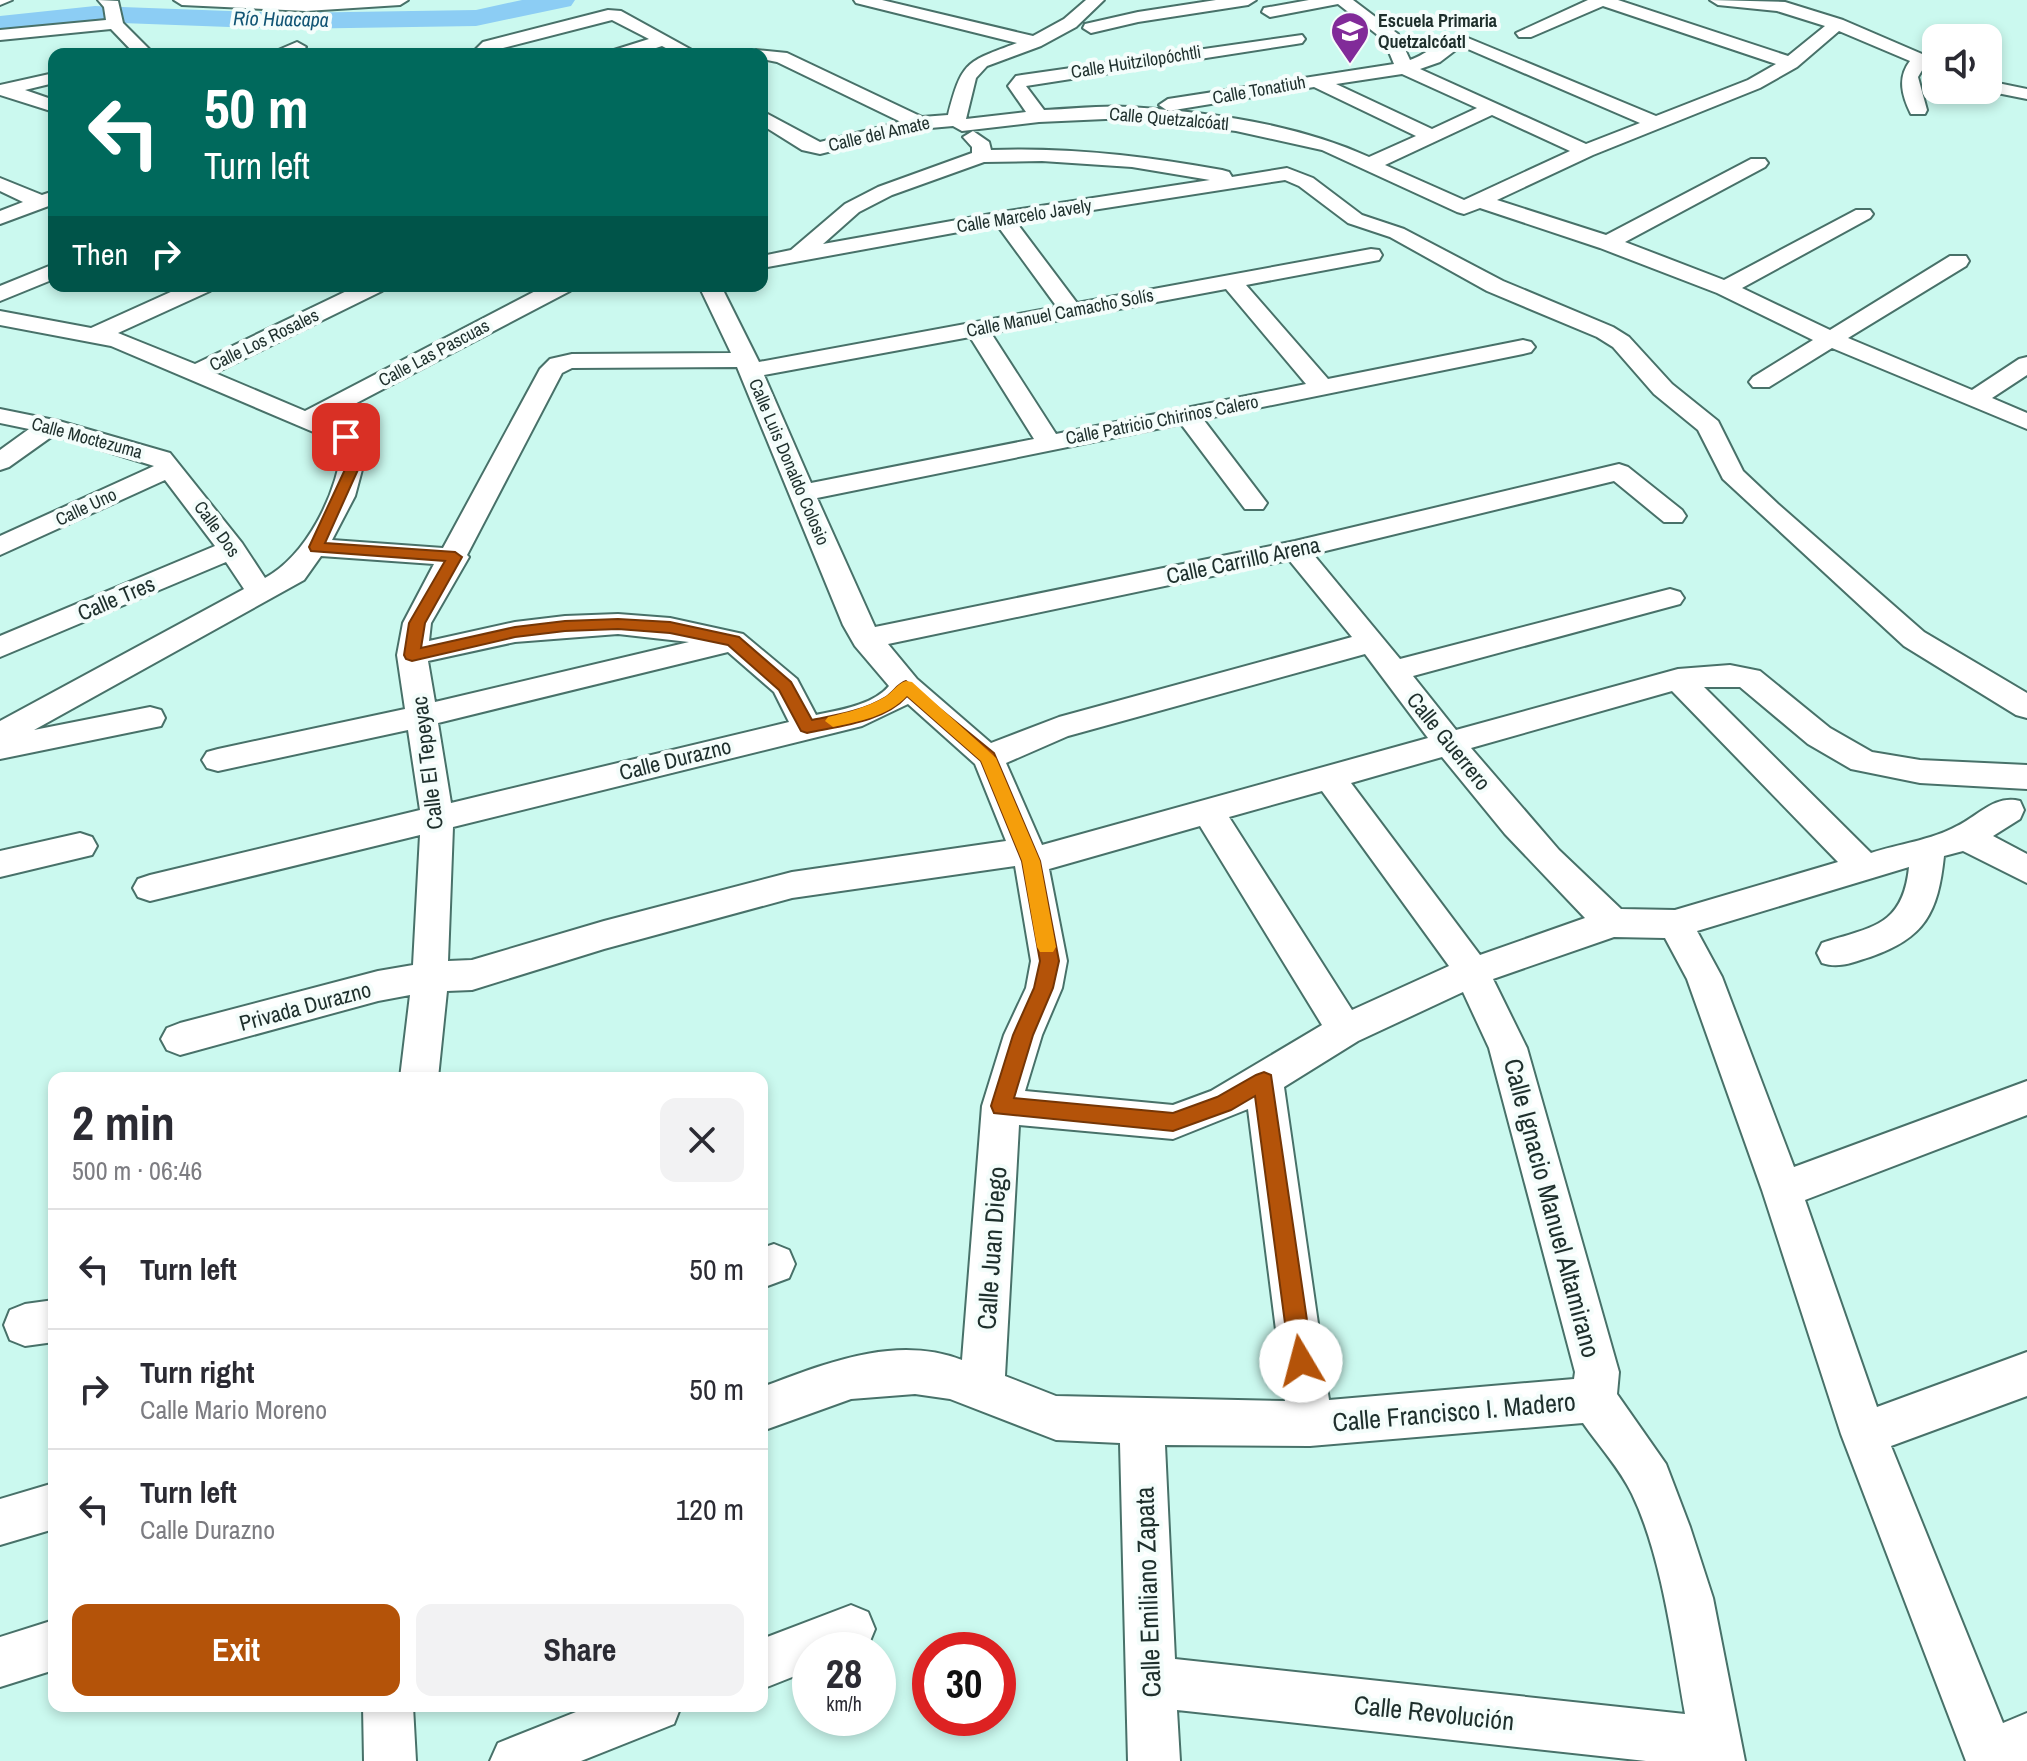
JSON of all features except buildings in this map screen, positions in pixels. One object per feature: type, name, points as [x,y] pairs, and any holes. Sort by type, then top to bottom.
[{"type":"street","points":[[182,0],[306,6],[400,0]]},
{"type":"street","points":[[862,0],[1035,42]]},
{"type":"street","points":[[915,13],[936,0]]},
{"type":"street","points":[[1085,22],[1096,0]]},
{"type":"street","points":[[981,156],[982,146],[959,122],[967,77],[981,62],[1085,22],[1248,0]]},
{"type":"street","points":[[1254,0],[1307,49],[1342,76]]},
{"type":"street","points":[[1270,12],[1336,0]]},
{"type":"street","points":[[1343,0],[1392,38],[1404,68],[1586,151]]},
{"type":"street","points":[[1525,33],[1602,0],[1791,63]]},
{"type":"street","points":[[1718,0],[1779,6],[1837,24],[1922,60]]},
{"type":"street","points":[[0,35],[112,12],[140,48]]},
{"type":"street","points":[[486,48],[608,15],[615,15],[677,48]]},
{"type":"street","points":[[1085,22],[1161,100]]},
{"type":"street","points":[[1479,201],[1586,151],[1754,84],[1791,63],[1837,24]]},
{"type":"street","points":[[639,48],[662,41]]},
{"type":"street","name":"Calle Tonatiuh","points":[[1161,100],[1404,68],[1434,58],[1457,41],[1463,41],[1656,123]]},
{"type":"street","name":"Calle Huitzilopóchtli","points":[[1039,116],[1017,86],[1022,80],[1126,63],[1307,49]]},
{"type":"street","points":[[768,55],[919,123]]},
{"type":"street","points":[[1918,110],[1907,77],[1910,70],[1922,66]]},
{"type":"street","points":[[2,89],[48,79]]},
{"type":"street","points":[[1313,80],[1430,135]]},
{"type":"street","points":[[2,89],[48,104]]},
{"type":"street","points":[[2002,90],[2027,94]]},
{"type":"street","name":"Calle Quetzalcóatl","points":[[959,122],[1128,112],[1161,100],[1328,146],[1464,208],[1479,201],[1608,243],[1725,288],[1832,340],[2027,422]]},
{"type":"street","points":[[1369,165],[1492,108]]},
{"type":"street","name":"Calle del Amate","points":[[768,121],[809,146],[820,148],[919,123],[959,122]]},
{"type":"street","points":[[799,254],[852,208],[885,191],[981,156],[1041,152],[1102,156],[1244,181]]},
{"type":"street","points":[[1608,243],[1758,163]]},
{"type":"street","name":"Calle Marcelo Javely","points":[[768,261],[1002,218],[1287,174],[1306,182],[1355,219],[1397,233],[1495,286],[1605,332],[1621,342],[1663,389],[1709,426],[1732,474],[1769,510],[1914,639],[2027,707]]},
{"type":"street","points":[[0,184],[47,200]]},
{"type":"street","points":[[0,218],[47,200]]},
{"type":"street","points":[[1725,288],[1863,214]]},
{"type":"street","points":[[1002,218],[1071,311]]},
{"type":"street","name":"Calle Manuel Camacho Solís","points":[[455,557],[552,369],[558,364],[572,361],[748,366],[977,329],[1371,255]]},
{"type":"street","points":[[1761,382],[1958,261]]},
{"type":"street","points":[[0,294],[48,274]]},
{"type":"street","points":[[1231,281],[1322,387]]},
{"type":"street","points":[[97,334],[189,292]]},
{"type":"street","name":"Calle Los Rosales","points":[[196,373],[362,292]]},
{"type":"street","name":"Calle Las Pascuas","points":[[306,420],[551,292]]},
{"type":"street","name":"Calle Luis Donaldo Colosio","points":[[713,292],[748,366],[865,639],[906,686],[988,758]]},
{"type":"street","points":[[0,318],[45,328],[97,334],[346,437],[355,447],[354,463],[316,547],[294,574],[0,735]]},
{"type":"street","points":[[977,329],[1049,443]]},
{"type":"street","name":"Calle Patricio Chirinos Calero","points":[[802,493],[1523,347]]},
{"type":"street","points":[[1975,399],[2027,364]]},
{"type":"street","points":[[1187,415],[1254,503]]},
{"type":"street","name":"Calle Moctezuma","points":[[0,416],[50,426],[161,458],[171,468]]},
{"type":"street","points":[[0,462],[50,426]]},
{"type":"street","name":"Calle Uno","points":[[0,546],[171,468]]},
{"type":"street","name":"Calle Dos","points":[[171,468],[260,592]]},
{"type":"street","name":"Calle Carrillo Arena","points":[[865,639],[1295,550],[1619,472],[1673,516]]},
{"type":"street","points":[[316,547],[455,557]]},
{"type":"street","name":"Calle Tres","points":[[0,647],[232,549]]},
{"type":"street","name":"Calle Guerrero","points":[[1295,550],[1371,642],[1446,743],[1574,888],[1613,923]]},
{"type":"street","name":"Calle El Tepeyac","points":[[420,1072],[430,977],[437,817],[412,655],[417,623],[455,557]]},
{"type":"street","points":[[1393,671],[1670,598]]},
{"type":"street","points":[[412,655],[515,632],[565,626],[618,624],[670,628],[733,641],[786,686],[807,727]]},
{"type":"street","points":[[218,760],[423,716],[733,641]]},
{"type":"street","points":[[988,758],[1022,741],[1059,728],[1371,642]]},
{"type":"street","name":"Privada Durazno","points":[[180,1039],[378,986],[430,977],[472,975],[604,935],[792,885],[1030,856],[1209,812],[1678,679],[1730,675],[1749,678],[1841,750],[1862,761],[1891,768],[2027,777]]},
{"type":"street","points":[[1678,679],[1864,867]]},
{"type":"street","name":"Calle Durazno","points":[[150,888],[862,715],[895,699],[906,686]]},
{"type":"street","points":[[0,748],[150,718]]},
{"type":"street","name":"Calle Juan Diego","points":[[982,1390],[1001,1106],[1023,1035],[1044,988],[1049,961],[1030,856],[988,758]]},
{"type":"street","name":"Calle Ignacio Manuel Altamirano","points":[[1330,778],[1472,972],[1508,1048],[1597,1372],[1594,1400]]},
{"type":"street","points":[[1001,1106],[1173,1122],[1224,1104],[1345,1030],[1472,972],[1613,923],[1675,924],[1966,837],[2008,810]]},
{"type":"street","points":[[1209,812],[1345,1030]]},
{"type":"street","points":[[1966,837],[2027,870]]},
{"type":"street","points":[[0,864],[80,846]]},
{"type":"street","points":[[1835,953],[1888,937],[1907,919],[1921,898],[1928,848]]},
{"type":"street","points":[[1675,924],[1704,977],[1782,1190],[1864,1434],[2003,1752]]},
{"type":"street","points":[[1264,1081],[1310,1424]]},
{"type":"street","points":[[1782,1190],[2027,1098]]},
{"type":"street","name":"Calle Francisco I. Madero","points":[[768,1407],[851,1377],[902,1373],[950,1377],[1056,1418],[1142,1422],[1310,1424],[1594,1400]]},
{"type":"street","points":[[1864,1434],[2027,1374]]},
{"type":"street","points":[[1594,1400],[1650,1480],[1667,1527],[1689,1598],[1717,1752]]},
{"type":"street","name":"Calle Emiliano Zapata","points":[[1142,1422],[1154,1761]]},
{"type":"street","points":[[0,1522],[48,1508]]},
{"type":"street","points":[[768,1662],[851,1629]]},
{"type":"street","points":[[0,1662],[48,1647]]},
{"type":"street","name":"Calle Revolución","points":[[1152,1682],[1717,1752]]},
{"type":"street","points":[[388,1712],[390,1761]]},
{"type":"street","points":[[516,1761],[641,1712]]},
{"type":"waterway","name":"Río Huacapa","points":[[0,24],[95,14],[286,21],[476,18],[561,0]]},
{"type":"slow traffic","points":[[833,721],[862,715],[895,699],[906,686],[988,758],[1028,851],[1047,947]]},
{"type":"place","name":"Escuela Primaria Quetzalcóatl","points":[[1350,65]]},
{"type":"route","points":[[346,437],[355,447],[354,463],[316,547],[455,557],[417,623],[412,655],[515,632],[565,626],[618,624],[670,628],[733,641],[786,686],[807,727],[862,715],[895,699],[906,686],[988,758],[1028,851],[1049,961],[1044,988],[1023,1035],[1001,1106],[1173,1122],[1224,1104],[1264,1081],[1301,1361]]}]
